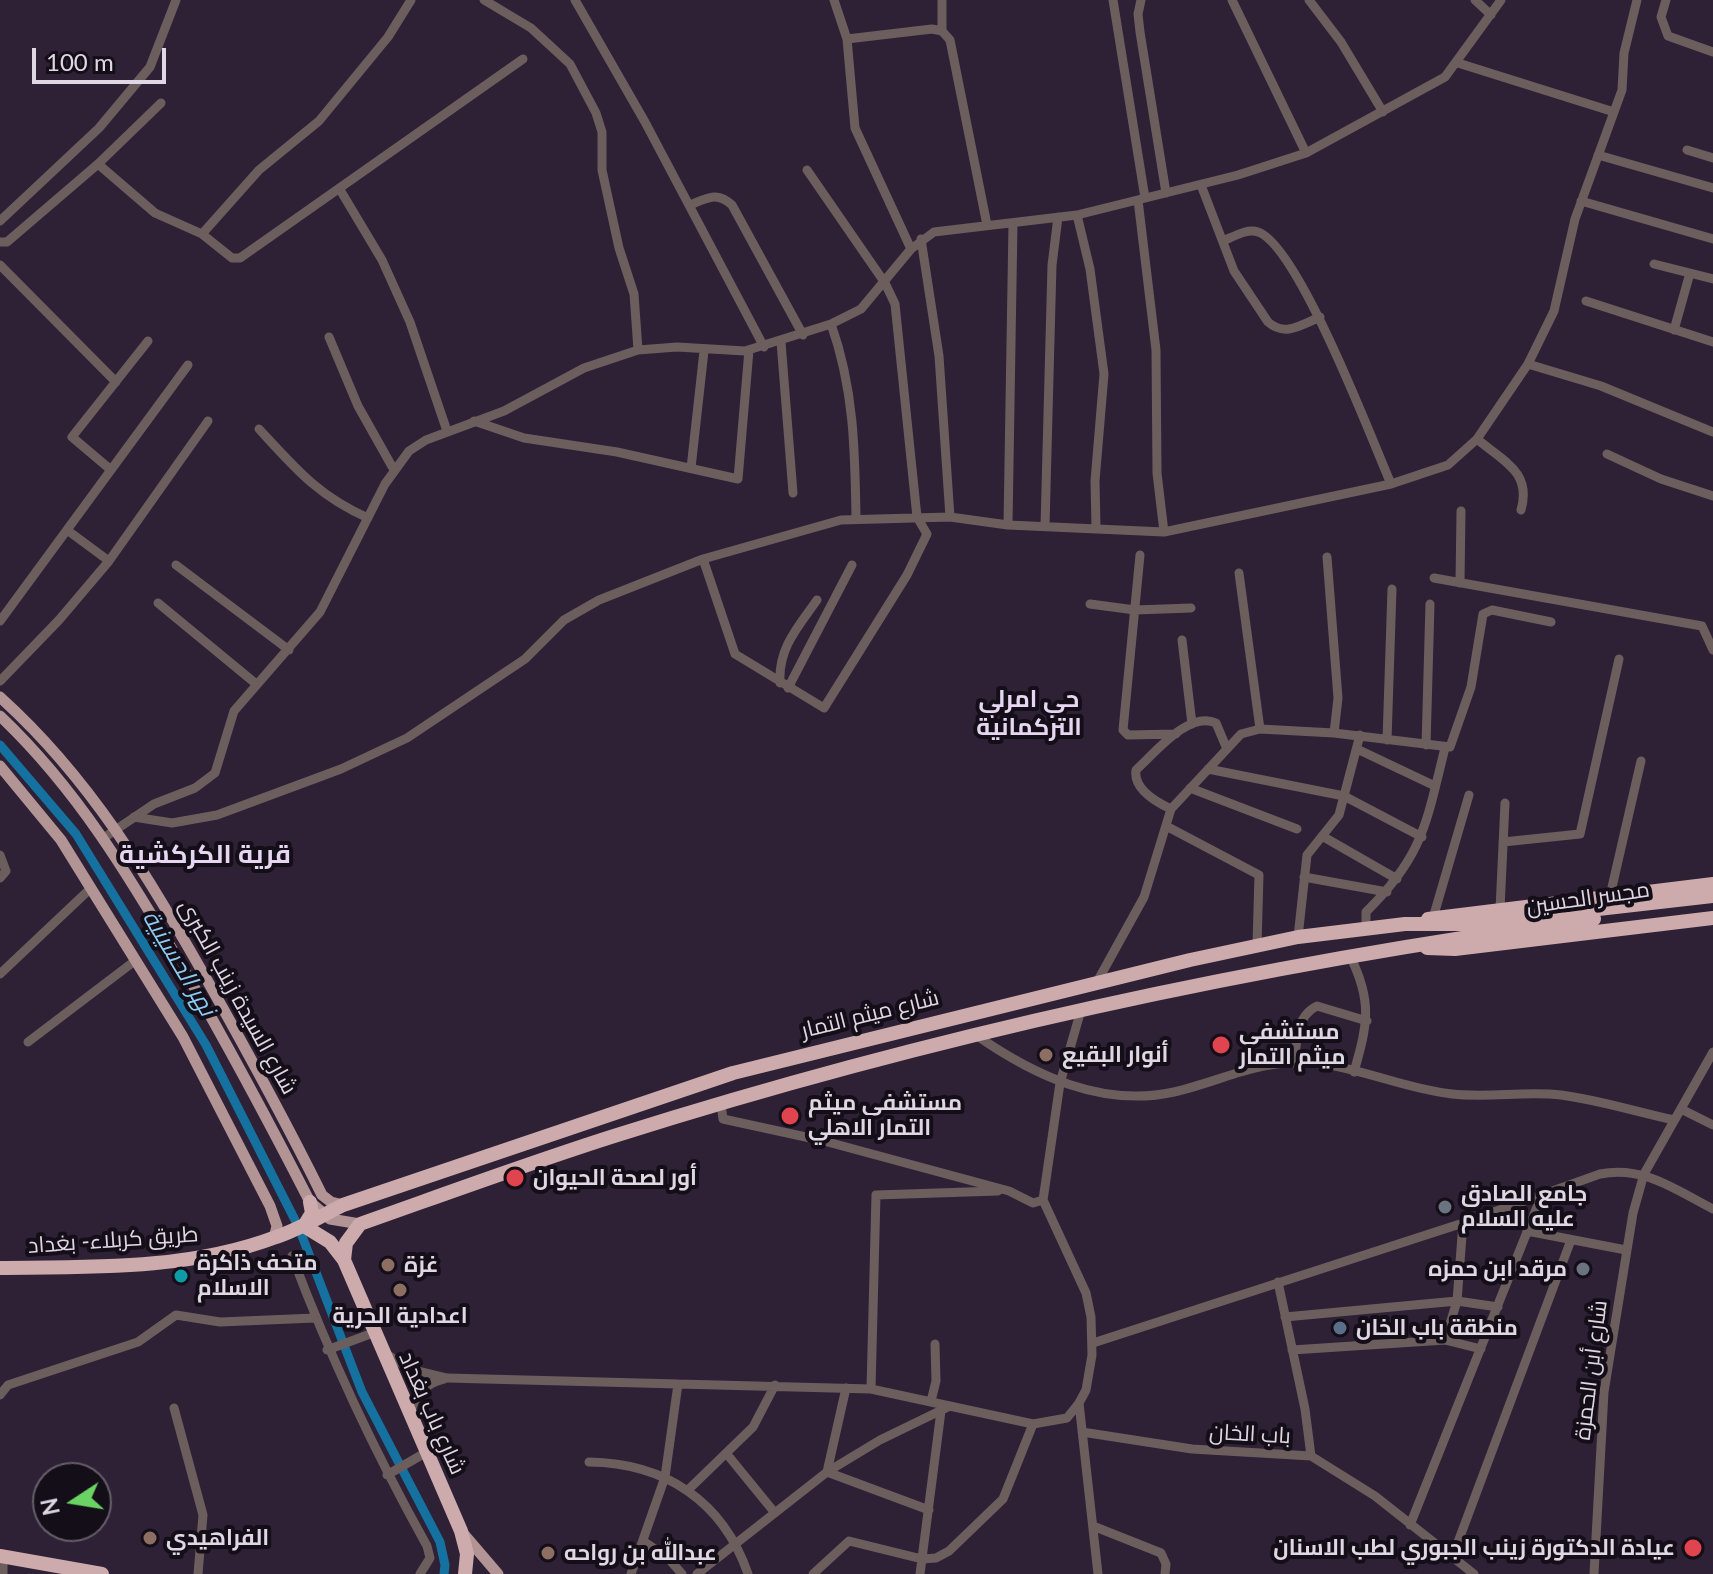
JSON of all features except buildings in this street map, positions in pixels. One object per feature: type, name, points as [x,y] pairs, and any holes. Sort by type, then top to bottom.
[{"type":"highway","points":[[1405,924],[1500,909],[1713,884]]},
{"type":"highway","name":"مجسر الحسين","points":[[1468,930],[1713,896]]},
{"type":"highway","name":"مجسر الحسين","points":[[1468,930],[1713,903]]},
{"type":"highway","points":[[344,1260],[346,1243],[360,1224],[614,1136],[976,1035],[1182,987],[1351,958],[1411,949],[1455,949],[1713,918]]},
{"type":"highway","name":"شارع ميثم التمار","points":[[304,1226],[343,1205],[765,1063],[1176,963],[1298,937],[1405,924],[1468,930]]},
{"type":"highway","points":[[1411,949],[1468,930]]},
{"type":"highway","points":[[1176,963],[1169,974],[1171,980],[1182,987]]},
{"type":"highway","points":[[1146,971],[1153,979],[1148,994]]},
{"type":"highway","points":[[807,1053],[798,1060],[797,1071],[804,1079],[815,1079]]},
{"type":"highway","points":[[765,1063],[778,1075],[773,1091]]},
{"type":"highway","points":[[316,1198],[311,1217],[304,1226],[324,1237],[344,1260]]},
{"type":"highway","name":"طريق كربلاء- بغداد","points":[[0,1268],[182,1259],[274,1238],[304,1226]]},
{"type":"highway","name":"شارع باب بغداد","points":[[344,1260],[371,1339],[409,1417],[419,1457],[461,1531]]},
{"type":"highway","points":[[461,1531],[467,1554],[465,1574]]},
{"type":"highway","points":[[1,1556],[102,1574]]},
{"type":"main road","name":"شارع السيدة زينب الكبرى","points":[[0,697],[65,762],[117,828],[244,1045],[323,1215]]},
{"type":"main road","name":"شارع السيدة زينب الكبرى","points":[[0,716],[48,765],[105,837],[316,1198]]},
{"type":"main road","points":[[0,766],[49,823],[201,1066],[274,1215],[274,1238]]},
{"type":"main road","points":[[316,1198],[343,1205]]},
{"type":"main road","points":[[323,1215],[346,1224],[360,1224]]},
{"type":"main road","name":"شارع باب بغداد","points":[[461,1531],[498,1574]]},
{"type":"street","points":[[0,221],[99,128],[150,67],[176,0]]},
{"type":"street","points":[[202,234],[259,170],[319,121],[388,37],[411,0]]},
{"type":"street","points":[[484,0],[531,28],[570,64],[596,113],[602,132],[602,170],[637,311],[638,350]]},
{"type":"street","points":[[575,0],[690,205],[764,347]]},
{"type":"street","points":[[834,0],[847,39],[855,128],[911,249]]},
{"type":"street","points":[[942,0],[942,31],[950,40],[954,54],[987,225]]},
{"type":"street","points":[[1113,0],[1142,199],[1156,350],[1157,473],[1164,532]]},
{"type":"street","points":[[1141,0],[1140,32],[1166,193]]},
{"type":"street","points":[[1232,0],[1306,153]]},
{"type":"street","points":[[1309,0],[1341,42],[1383,112]]},
{"type":"street","points":[[1475,0],[1491,15]]},
{"type":"street","points":[[105,837],[154,804],[195,788],[215,773],[227,725],[255,683],[289,650],[328,600],[394,470],[409,451],[447,431],[504,411],[584,368],[638,350],[677,347],[704,351],[749,350],[831,324],[861,309],[921,239],[950,227],[1077,215],[1201,185],[1306,153],[1430,87],[1458,63],[1501,0]]},
{"type":"street","points":[[134,817],[172,823],[217,815],[341,769],[407,738],[525,659],[564,620],[599,600],[703,559],[856,518],[950,517],[1008,525],[1164,532],[1391,484],[1448,465],[1477,439],[1528,364],[1554,311],[1581,201],[1622,90],[1624,53],[1637,0]]},
{"type":"street","points":[[1666,0],[1661,17],[1668,36],[1713,52]]},
{"type":"street","points":[[847,39],[942,31]]},
{"type":"street","points":[[98,164],[155,213],[202,234],[232,258],[240,258],[523,59]]},
{"type":"street","points":[[1458,63],[1614,112]]},
{"type":"street","points":[[0,242],[7,242],[98,164],[161,103]]},
{"type":"street","points":[[1687,150],[1713,158]]},
{"type":"street","points":[[1598,155],[1713,188]]},
{"type":"street","points":[[703,559],[735,654],[824,708],[907,575],[927,534],[917,517],[895,304],[885,283],[807,170]]},
{"type":"street","points":[[1201,185],[1234,271],[1275,329],[1287,331],[1320,317]]},
{"type":"street","points":[[339,188],[382,260],[404,309],[447,431]]},
{"type":"street","points":[[690,205],[714,195],[724,197],[732,205],[803,335]]},
{"type":"street","points":[[1581,201],[1713,239]]},
{"type":"street","points":[[1077,215],[1090,269],[1104,374],[1105,394],[1095,481],[1096,527]]},
{"type":"street","points":[[1045,526],[1052,265],[1058,217]]},
{"type":"street","points":[[1008,525],[1013,223]]},
{"type":"street","points":[[1223,241],[1248,231],[1265,236],[1308,294],[1391,484]]},
{"type":"street","points":[[921,239],[939,356],[950,517]]},
{"type":"street","points":[[1654,264],[1713,279]]},
{"type":"street","points":[[0,265],[116,382]]},
{"type":"street","points":[[1674,330],[1690,273]]},
{"type":"street","points":[[1586,301],[1713,342]]},
{"type":"street","points":[[831,324],[843,357],[850,394],[856,518]]},
{"type":"street","points":[[329,337],[358,406],[394,470]]},
{"type":"street","points":[[111,470],[72,437],[148,341]]},
{"type":"street","points":[[781,342],[793,493]]},
{"type":"street","points":[[474,421],[524,438],[617,452],[738,479],[749,350]]},
{"type":"street","points":[[691,468],[704,351]]},
{"type":"street","points":[[1528,364],[1601,386],[1713,432]]},
{"type":"street","points":[[0,621],[188,365]]},
{"type":"street","points":[[0,681],[59,620],[109,561],[208,421]]},
{"type":"street","points":[[259,429],[313,488],[339,505],[368,518]]},
{"type":"street","points":[[1477,439],[1521,476],[1525,497],[1521,510]]},
{"type":"street","points":[[1607,454],[1661,479],[1713,496]]},
{"type":"street","points":[[1460,583],[1461,511]]},
{"type":"street","points":[[67,530],[109,561]]},
{"type":"street","points":[[1140,555],[1125,734],[1176,734]]},
{"type":"street","points":[[1327,557],[1338,698],[1334,733]]},
{"type":"street","points":[[176,565],[289,650]]},
{"type":"street","points":[[784,685],[852,565]]},
{"type":"street","points":[[1239,573],[1260,729]]},
{"type":"street","points":[[1434,578],[1702,626],[1713,650]]},
{"type":"street","points":[[1387,740],[1392,589]]},
{"type":"street","points":[[784,685],[779,666],[787,642],[817,600]]},
{"type":"street","points":[[158,603],[255,683]]},
{"type":"street","points":[[1090,604],[1135,610],[1191,608]]},
{"type":"street","points":[[1426,745],[1430,604]]},
{"type":"street","points":[[1097,982],[1144,897],[1168,827],[1171,809],[1241,734],[1260,729],[1334,733],[1450,747],[1459,728],[1486,611],[1551,622]]},
{"type":"street","points":[[1182,640],[1192,724]]},
{"type":"street","points":[[1503,842],[1580,834],[1619,659]]},
{"type":"street","points":[[1171,809],[1144,791],[1134,775],[1176,734],[1205,720],[1216,723],[1227,749]]},
{"type":"street","points":[[1298,937],[1307,855],[1339,815],[1360,735]]},
{"type":"street","points":[[1366,929],[1366,912],[1397,879],[1422,837],[1445,748]]},
{"type":"street","points":[[1357,749],[1435,786]]},
{"type":"street","points":[[1610,896],[1641,761]]},
{"type":"street","points":[[1208,769],[1344,796],[1422,837]]},
{"type":"street","points":[[1190,788],[1297,829]]},
{"type":"street","points":[[1433,918],[1469,795]]},
{"type":"street","points":[[1500,909],[1505,803]]},
{"type":"street","points":[[1168,827],[1259,875],[1257,945]]},
{"type":"street","points":[[1322,836],[1397,879]]},
{"type":"street","points":[[0,855],[6,871],[0,878]]},
{"type":"street","points":[[1304,877],[1387,892]]},
{"type":"street","points":[[0,974],[91,888]]},
{"type":"street","points":[[1351,958],[1366,997],[1367,1021],[1354,1072]]},
{"type":"street","points":[[28,1042],[136,960]]},
{"type":"street","points":[[1295,1063],[1297,1032],[1311,1008],[1317,1006],[1367,1021]]},
{"type":"street","points":[[332,1348],[371,1339],[410,1369],[447,1378],[871,1389],[931,1401],[946,1409],[1033,1424],[1067,1418],[1086,1390],[1093,1343],[1086,1293],[1043,1200],[1060,1083],[1081,1010]]},
{"type":"street","points":[[976,1035],[1006,1056],[1060,1083],[1104,1093],[1174,1092],[1247,1068],[1295,1063],[1354,1072],[1450,1094],[1560,1095],[1674,1120]]},
{"type":"street","name":"شارع أبن الحمزة","points":[[1594,1574],[1604,1392],[1626,1250],[1644,1174],[1713,1052]]},
{"type":"street","points":[[721,1104],[723,1119],[824,1141],[1009,1191],[1033,1203],[1043,1200]]},
{"type":"street","points":[[1681,1109],[1713,1125]]},
{"type":"street","points":[[1093,1343],[1463,1223],[1600,1174],[1615,1171],[1644,1174],[1713,1209]]},
{"type":"street","points":[[871,1389],[876,1195],[1009,1191]]},
{"type":"street","points":[[1410,1525],[1541,1197]]},
{"type":"street","points":[[1445,1340],[1457,1301],[1463,1223]]},
{"type":"street","points":[[1527,1231],[1626,1250]]},
{"type":"street","points":[[1456,1574],[1456,1561],[1571,1240]]},
{"type":"street","points":[[292,1256],[315,1318],[332,1348],[387,1475],[427,1546],[430,1558],[420,1574]]},
{"type":"street","points":[[1278,1282],[1311,1456]]},
{"type":"street","points":[[1285,1317],[1457,1301],[1498,1307]]},
{"type":"street","points":[[0,1395],[8,1385],[138,1342],[176,1315],[220,1322],[315,1318]]},
{"type":"street","points":[[1292,1350],[1445,1340],[1481,1349]]},
{"type":"street","points":[[931,1401],[936,1381],[935,1344]]},
{"type":"street","points":[[409,1417],[417,1395],[425,1386],[447,1378]]},
{"type":"street","points":[[631,1574],[665,1477],[678,1384]]},
{"type":"street","points":[[689,1489],[753,1427],[775,1385]]},
{"type":"street","points":[[827,1472],[846,1388]]},
{"type":"street","points":[[1079,1403],[1098,1574]]},
{"type":"street","points":[[174,1408],[203,1515],[198,1574]]},
{"type":"street","points":[[697,1574],[827,1472],[880,1440],[946,1409]]},
{"type":"street","points":[[920,1574],[946,1409]]},
{"type":"street","points":[[813,1574],[849,1541],[922,1559],[936,1558],[949,1551],[1003,1499],[1033,1424]]},
{"type":"street","name":"باب الخان","points":[[1082,1432],[1192,1449],[1311,1456],[1375,1496],[1474,1574]]},
{"type":"street","points":[[726,1453],[775,1513]]},
{"type":"street","points":[[387,1475],[419,1457]]},
{"type":"street","points":[[589,1462],[639,1466],[689,1489],[737,1544],[748,1574]]},
{"type":"street","points":[[827,1472],[929,1510]]},
{"type":"street","points":[[1093,1526],[1161,1553],[1166,1564],[1165,1574]]},
{"type":"street","points":[[643,1541],[668,1558],[682,1574]]},
{"type":"street","points":[[1,1556],[3,1574]]},
{"type":"waterway","name":"نهر الحسينية","points":[[0,745],[76,834],[206,1045],[295,1220]]},
{"type":"waterway","name":"نهر الحسينية","points":[[302,1236],[362,1392],[440,1542],[444,1574]]},
{"type":"place","name":"مستشفى ميثم التمار","points":[[1221,1045]]},
{"type":"place","name":"أنوار البقيع","points":[[1046,1055]]},
{"type":"place","name":"مستشفى ميثم التمار الاهلي","points":[[790,1116]]},
{"type":"place","name":"أور لصحة الحيوان","points":[[515,1178]]},
{"type":"place","name":"جامع الصادق عليه السلام","points":[[1445,1207]]},
{"type":"place","name":"غزة","points":[[388,1265]]},
{"type":"place","name":"مرقد ابن حمزه","points":[[1583,1269]]},
{"type":"place","name":"متحف ذاكرة الاسلام","points":[[181,1276]]},
{"type":"place","name":"اعدادية الحرية","points":[[400,1290]]},
{"type":"place","name":"منطقة باب الخان","points":[[1340,1328]]},
{"type":"place","name":"الفراهيدي","points":[[150,1538]]},
{"type":"place","name":"عيادة الدكتورة زينب الجبوري لطب الاسنان","points":[[1693,1548]]},
{"type":"place","name":"عبدالله بن رواحه","points":[[548,1553]]},
{"type":"district","name":"حي امرلي التركمانية","points":[[1029,713]]},
{"type":"district","name":"قرية الكركشية","points":[[205,855]]}]
